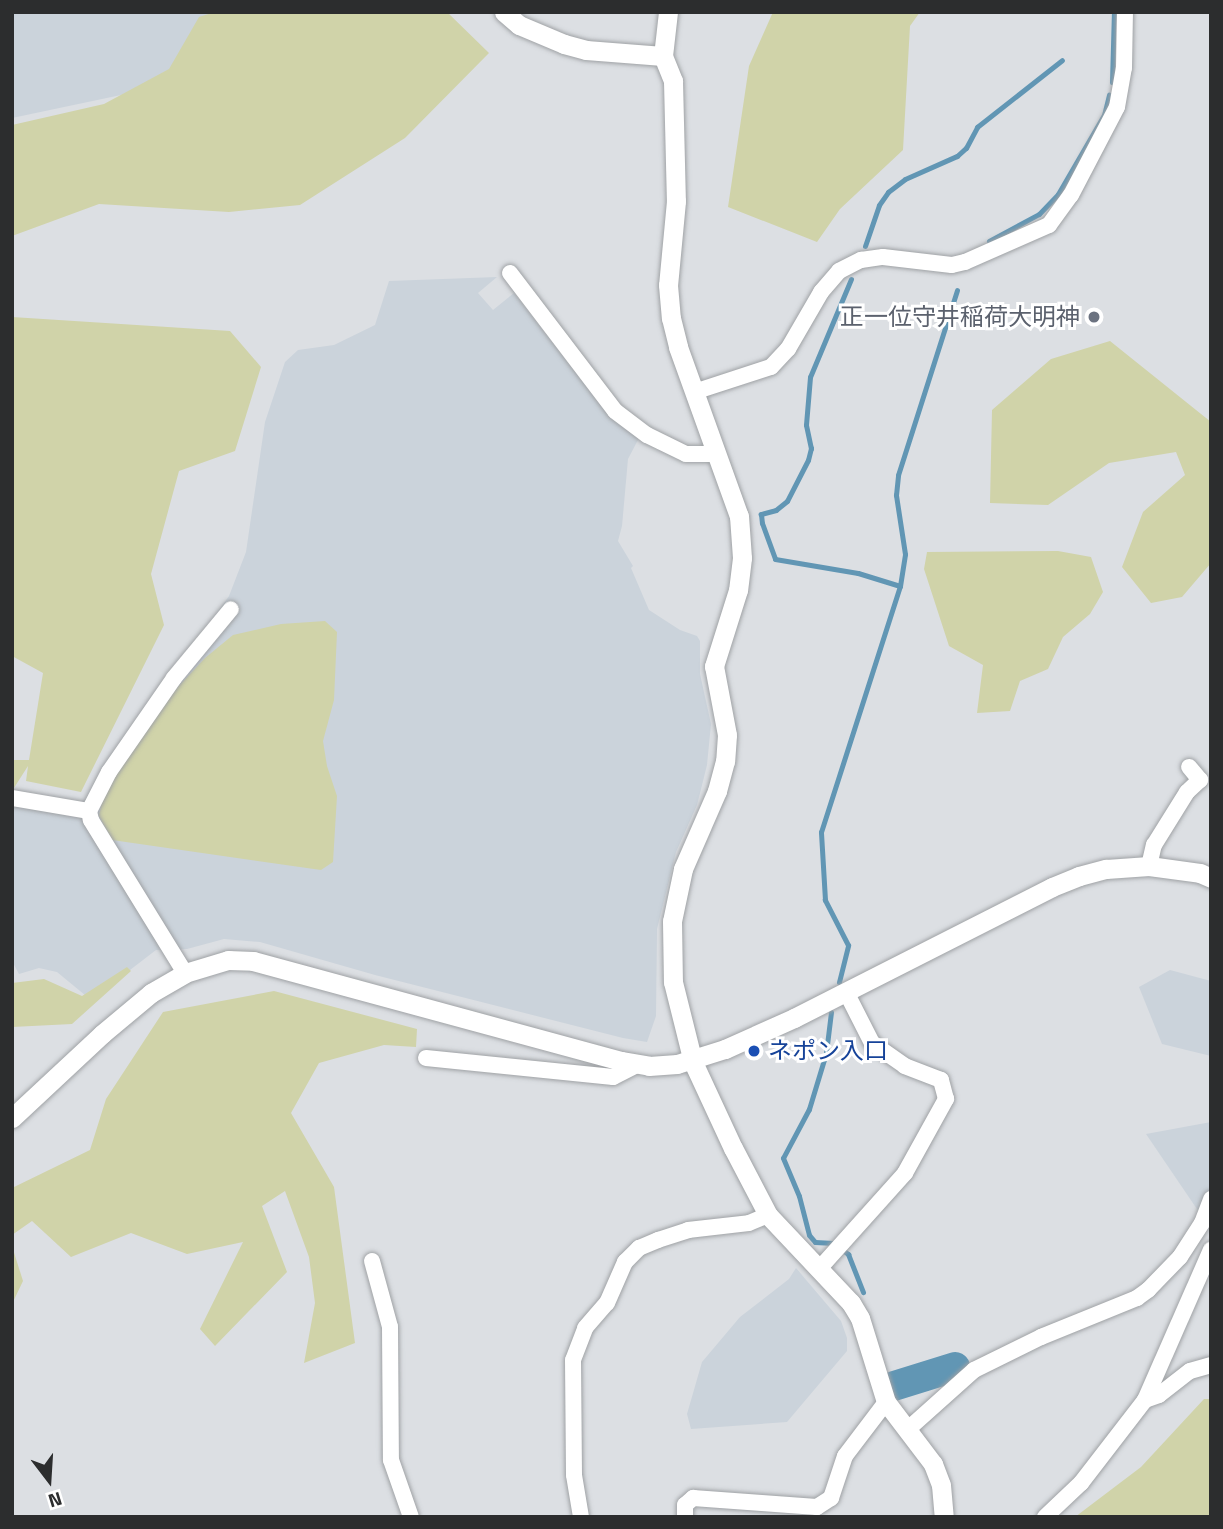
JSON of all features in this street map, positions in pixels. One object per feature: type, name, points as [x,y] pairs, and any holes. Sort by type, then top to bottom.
[{"type":"street","points":[[504,12],[519,25],[564,44],[586,50],[663,56]]},
{"type":"street","points":[[668,12],[663,56],[673,81],[676,201],[668,285],[676,337],[739,516],[742,558],[738,590],[714,666],[727,735],[725,761],[717,791],[683,869],[672,921],[673,982],[693,1062],[733,1149],[768,1215],[851,1303],[860,1318],[886,1402],[933,1464],[941,1485],[944,1517]]},
{"type":"street","points":[[694,392],[771,367],[788,349],[821,292],[839,271],[860,260],[883,257],[957,264],[1049,225],[1071,195],[1117,107],[1124,68],[1125,12]]},
{"type":"street","points":[[510,273],[615,411],[647,435],[685,454],[716,454]]},
{"type":"street","points":[[185,973],[91,820],[89,811],[109,772],[174,678],[230,609]]},
{"type":"street","points":[[1149,866],[1154,845],[1187,792],[1200,780],[1189,767]]},
{"type":"street","points":[[12,798],[89,811]]},
{"type":"street","points":[[12,1118],[102,1034],[151,993],[185,973],[228,960],[253,961],[638,1064],[693,1062],[846,992],[1052,887],[1106,869],[1149,866],[1200,873],[1211,878]]},
{"type":"street","points":[[819,1269],[905,1172],[946,1099],[941,1080],[905,1066],[872,1043],[846,992]]},
{"type":"street","points":[[426,1058],[613,1077],[638,1064]]},
{"type":"street","points":[[907,1430],[974,1370],[1041,1337],[1138,1298],[1180,1257],[1202,1223],[1211,1199]]},
{"type":"street","points":[[580,1517],[574,1475],[573,1360],[585,1328],[607,1303],[625,1262],[639,1248],[688,1230],[749,1223],[768,1215]]},
{"type":"street","points":[[1045,1517],[1081,1483],[1145,1400],[1211,1250]]},
{"type":"street","points":[[373,1273],[390,1327],[391,1460],[411,1517]]},
{"type":"street","points":[[1145,1400],[1159,1395],[1190,1371],[1211,1365]]},
{"type":"street","points":[[685,1517],[685,1505],[693,1498],[781,1511],[817,1507],[831,1499],[845,1455],[886,1402]]},
{"type":"shaded area","points":[[12,12],[310,12],[192,80],[12,118]]},
{"type":"shaded area","points":[[497,277],[478,293],[493,310],[514,293],[606,412],[639,438],[628,459],[622,526],[618,541],[633,566],[631,568],[649,610],[680,630],[697,636],[700,641],[700,674],[711,724],[707,765],[697,805],[676,852],[657,929],[656,1016],[647,1042],[375,975],[260,942],[224,939],[187,949],[156,950],[91,1000],[57,972],[39,968],[19,974],[12,961],[12,808],[52,798],[75,802],[85,800],[229,596],[246,552],[265,422],[285,362],[298,350],[334,345],[375,325],[389,281]]},
{"type":"shaded area","points":[[1170,970],[1211,981],[1211,1056],[1162,1044],[1139,987]]},
{"type":"shaded area","points":[[1211,1122],[1211,1189],[1201,1215],[1146,1134]]},
{"type":"shaded area","points":[[796,1268],[841,1321],[847,1338],[847,1351],[787,1422],[691,1429],[687,1414],[702,1362],[740,1317],[789,1279]]},
{"type":"green space","points":[[215,12],[447,12],[489,53],[405,138],[300,205],[229,212],[99,204],[12,236],[12,125],[104,104],[169,69],[199,17]]},
{"type":"green space","points":[[773,12],[920,12],[910,26],[903,150],[840,209],[817,242],[728,207],[749,66]]},
{"type":"green space","points":[[12,317],[230,331],[261,367],[235,451],[179,471],[151,574],[164,625],[81,792],[26,781],[28,766],[12,791],[12,760],[29,760],[43,673],[12,656]]},
{"type":"green space","points":[[1110,341],[1211,422],[1211,563],[1182,597],[1151,603],[1122,567],[1143,512],[1185,475],[1176,452],[1109,463],[1048,505],[990,503],[992,410],[1051,359]]},
{"type":"green space","points":[[1058,551],[1091,557],[1103,592],[1090,614],[1063,637],[1048,669],[1020,681],[1010,711],[977,713],[983,665],[949,646],[924,569],[927,552]]},
{"type":"green space","points":[[325,621],[337,632],[334,700],[323,741],[327,766],[337,796],[333,862],[321,870],[112,840],[99,816],[104,792],[175,690],[205,658],[233,635],[281,624]]},
{"type":"green space","points":[[127,967],[131,971],[72,1024],[12,1027],[12,983],[44,979],[82,996]]},
{"type":"green space","points":[[274,991],[417,1029],[416,1047],[384,1045],[319,1063],[291,1113],[334,1187],[355,1343],[304,1363],[315,1303],[309,1257],[285,1191],[262,1206],[287,1272],[215,1346],[200,1329],[243,1242],[187,1254],[131,1233],[71,1257],[32,1221],[12,1235],[12,1188],[90,1150],[106,1099],[163,1012]]},
{"type":"green space","points":[[12,1246],[23,1281],[12,1304]]},
{"type":"green space","points":[[1204,1399],[1211,1399],[1211,1517],[1075,1517],[1141,1467]]},
{"type":"waterway","points":[[1112,82],[1114,12]]},
{"type":"waterway","points":[[865,246],[879,205],[888,192],[905,179],[957,156],[966,148],[977,127],[1062,60]]},
{"type":"waterway","points":[[989,241],[1039,214],[1058,194],[1104,115],[1109,95]]},
{"type":"waterway","points":[[851,279],[810,377],[806,425],[811,448],[808,460],[787,501],[776,510],[761,514],[762,523],[775,559],[858,573],[900,586]]},
{"type":"waterway","points":[[839,982],[848,945],[825,900],[821,832],[900,586],[905,554],[896,495],[898,475],[957,290]]},
{"type":"waterway","points":[[831,1012],[826,1053],[809,1109],[783,1158],[799,1196],[809,1235],[815,1242],[833,1243],[848,1254],[863,1292]]},
{"type":"waterway","points":[[894,1386],[955,1367]]},
{"type":"place","name":"正一位守井稲荷大明神","points":[[1094,317]]},
{"type":"place","name":"ネポン入口","points":[[754,1051]]}]
